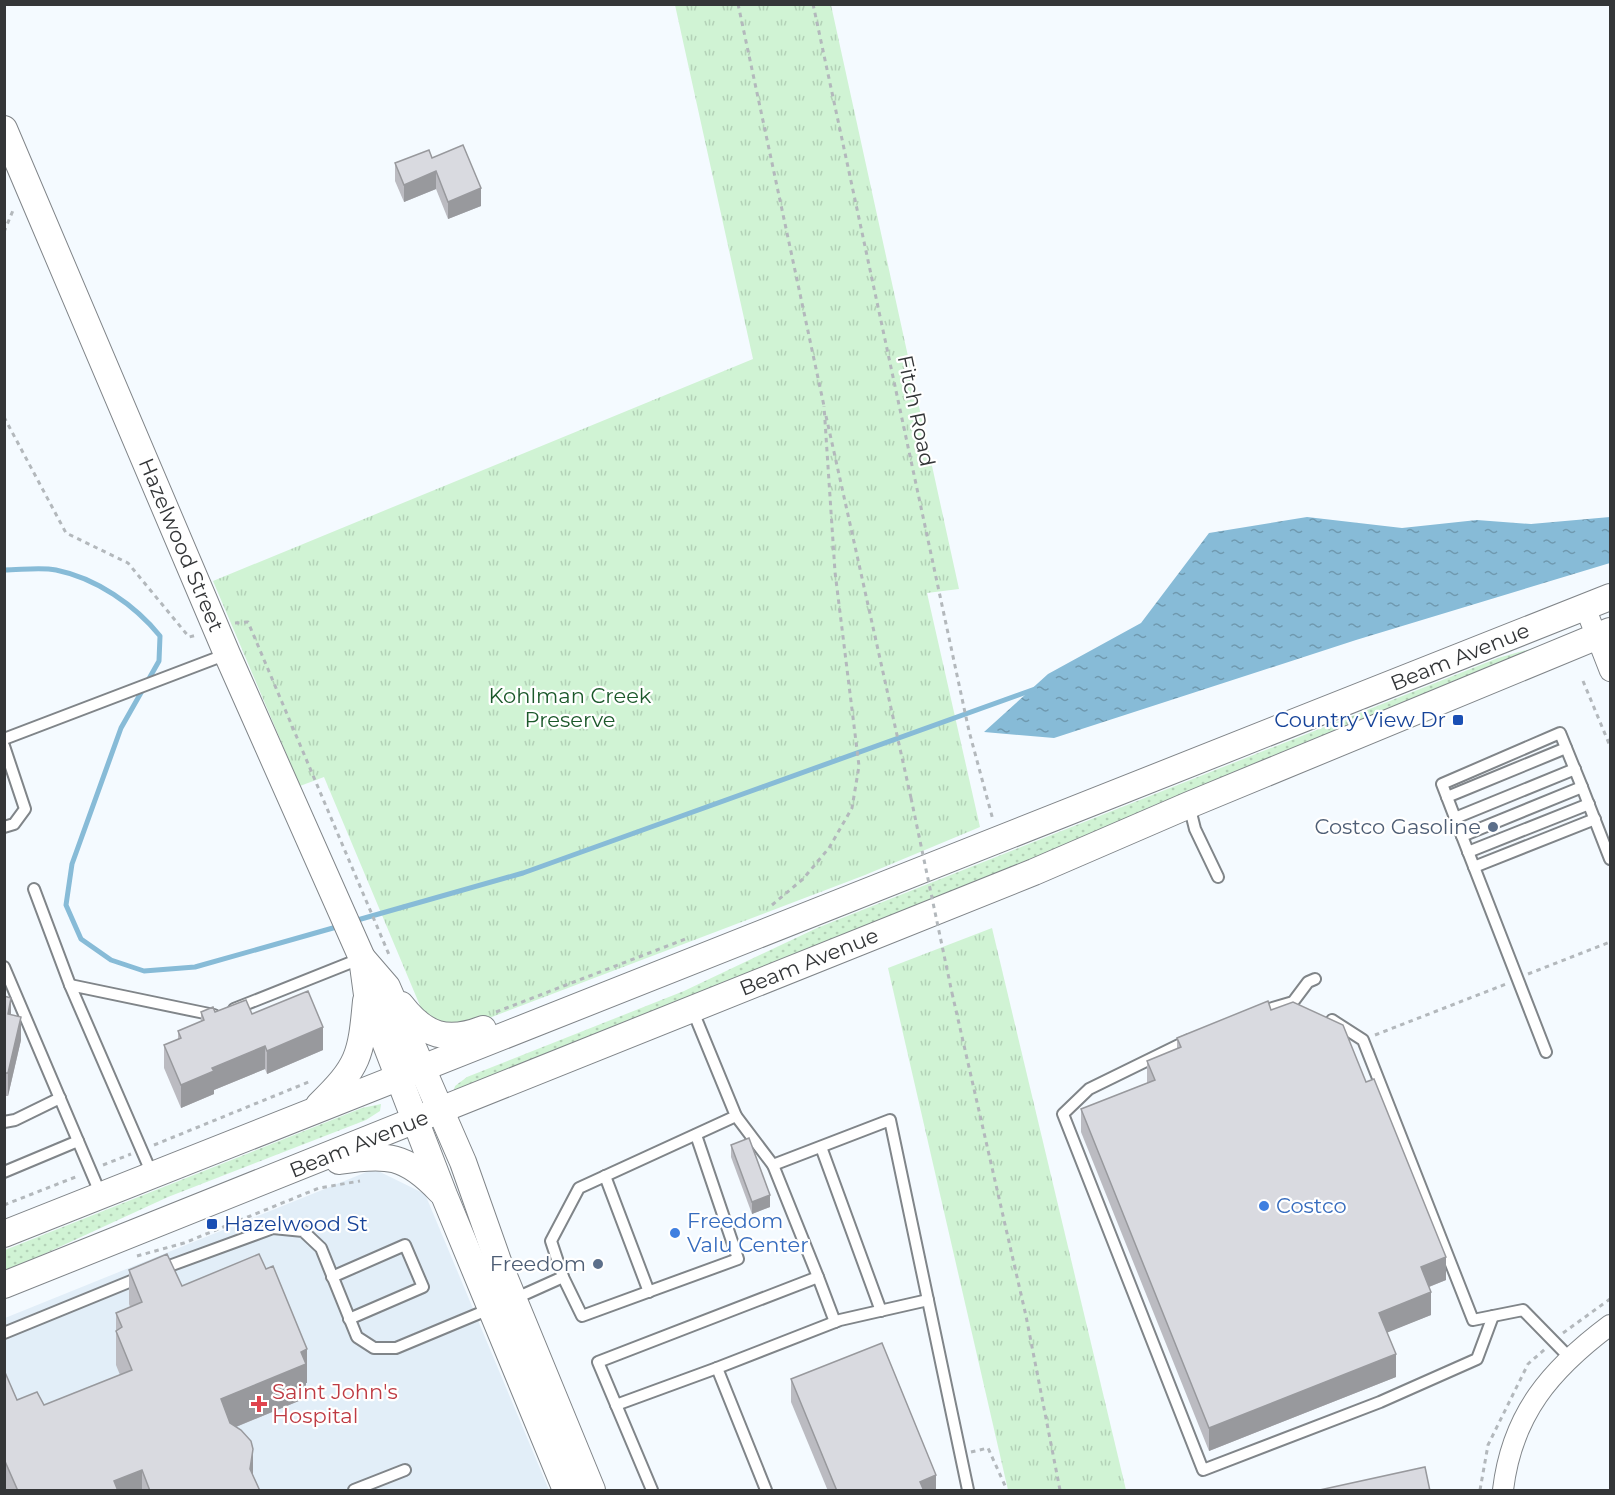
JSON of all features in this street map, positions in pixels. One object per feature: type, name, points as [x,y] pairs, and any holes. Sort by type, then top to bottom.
[{"type":"street","name":"Hazelwood Street","points":[[4,129],[227,654],[411,1072],[440,1110],[462,1162],[502,1304],[566,1491]]},
{"type":"street","name":"Beam Avenue","points":[[4,1234],[1611,597]]},
{"type":"street","points":[[1586,607],[1604,633],[1611,671]]},
{"type":"street","name":"Beam Avenue","points":[[4,1285],[1034,872],[1189,805],[1604,633]]},
{"type":"street","points":[[312,1112],[342,1082],[357,1060],[377,991],[415,1023],[439,1035],[463,1037],[584,990],[638,982]]},
{"type":"street","name":"Hazelwood Street","points":[[411,1072],[416,1120],[444,1195],[502,1304],[592,1491]]},
{"type":"street","points":[[300,1168],[386,1156],[417,1168],[444,1195]]},
{"type":"street","points":[[1503,1491],[1506,1467],[1524,1417],[1550,1377],[1611,1325]]},
{"type":"lane","points":[[4,739],[227,654]]},
{"type":"lane","points":[[1546,1052],[1442,784],[1560,733],[1611,860]]},
{"type":"lane","points":[[4,746],[26,809],[14,824],[4,827]]},
{"type":"lane","points":[[1447,797],[1566,748]]},
{"type":"lane","points":[[1455,818],[1575,769]]},
{"type":"lane","points":[[1462,836],[1582,787]]},
{"type":"lane","points":[[1467,852],[1589,804]]},
{"type":"lane","points":[[1189,805],[1195,829],[1218,877]]},
{"type":"lane","points":[[1474,867],[1595,819]]},
{"type":"lane","points":[[33,889],[70,985],[152,1175]]},
{"type":"lane","points":[[70,985],[216,1016],[362,958]]},
{"type":"lane","points":[[4,967],[101,1195]]},
{"type":"lane","points":[[1244,1018],[1272,1007],[1298,1004],[1308,982],[1315,979]]},
{"type":"lane","points":[[692,1009],[736,1116],[773,1165],[835,1322]]},
{"type":"lane","points":[[1320,1014],[1363,1040],[1473,1320],[1523,1310],[1570,1358]]},
{"type":"lane","points":[[1205,1034],[1176,1045],[1089,1089],[1063,1114],[1203,1470],[1380,1402],[1477,1359],[1493,1316]]},
{"type":"lane","points":[[4,1122],[15,1120],[60,1098]]},
{"type":"lane","points":[[696,1135],[738,1258],[582,1316],[563,1277],[551,1241],[579,1188],[736,1116]]},
{"type":"lane","points":[[773,1165],[890,1120],[968,1491]]},
{"type":"lane","points":[[4,1172],[78,1141]]},
{"type":"lane","points":[[821,1147],[881,1311]]},
{"type":"lane","points":[[605,1176],[649,1292]]},
{"type":"lane","points":[[4,1333],[108,1289],[273,1228],[303,1230],[321,1248],[357,1337],[374,1348],[396,1348],[563,1277]]},
{"type":"lane","points":[[332,1277],[405,1245],[423,1287],[350,1319]]},
{"type":"lane","points":[[652,1491],[598,1362],[818,1277]]},
{"type":"lane","points":[[616,1405],[835,1322],[928,1300]]},
{"type":"lane","points":[[717,1368],[766,1491]]},
{"type":"lane","points":[[354,1491],[405,1470]]},
{"type":"path","points":[[738,4],[952,993],[1026,1316],[1060,1491]]},
{"type":"path","name":"Fitch Road","points":[[813,4],[969,731],[994,823]]},
{"type":"path","points":[[4,232],[14,211],[13,202]]},
{"type":"path","points":[[766,909],[803,879],[829,848],[852,808],[859,766],[835,572],[824,406]]},
{"type":"path","points":[[1583,681],[1611,746]]},
{"type":"path","points":[[492,1013],[666,945],[698,936]]},
{"type":"path","points":[[1363,1040],[1611,942]]},
{"type":"path","points":[[4,1205],[290,1092],[315,1079]]},
{"type":"path","points":[[129,1258],[184,1243],[319,1188],[364,1180]]},
{"type":"path","points":[[961,1454],[988,1448],[1007,1491]]},
{"type":"shaded area","name":"Saint John's Hospital","points":[[374,1169],[425,1194],[549,1490],[5,1490],[5,1318]]},
{"type":"green space","name":"Kohlman Creek Preserve","points":[[675,5],[831,5],[959,589],[927,593],[980,827],[865,875],[434,1039],[324,777],[300,786],[213,581],[753,359]]},
{"type":"green space","points":[[1537,647],[1540,652],[1152,806],[1057,853],[466,1089],[454,1090],[455,1086],[467,1077],[684,991],[817,928],[1498,658]]},
{"type":"green space","points":[[992,928],[1126,1490],[1008,1490],[888,968]]},
{"type":"green space","points":[[381,1104],[380,1111],[366,1120],[168,1197],[5,1272],[5,1250],[362,1108]]},
{"type":"water","points":[[1307,517],[1402,528],[1477,520],[1531,524],[1610,517],[1610,563],[1356,640],[1054,738],[984,732],[1048,674],[1141,623],[1209,533]]},
{"type":"building","points":[[463,145],[481,188],[448,202],[436,171],[404,185],[395,163],[429,150],[432,158]]},
{"type":"building","points":[[308,991],[323,1027],[267,1051],[265,1046],[212,1068],[214,1071],[181,1085],[164,1045],[181,1038],[178,1031],[204,1020],[201,1012],[213,1007],[215,1012],[246,1000],[252,1014]]},
{"type":"building","points":[[4,996],[11,998],[8,1014],[21,1017],[8,1073],[4,1073]]},
{"type":"building","name":"Costco","points":[[1268,1001],[1271,1010],[1293,1002],[1343,1025],[1366,1082],[1374,1079],[1446,1257],[1421,1267],[1431,1292],[1379,1313],[1396,1354],[1209,1428],[1081,1109],[1155,1080],[1147,1061],[1181,1047],[1177,1038]]},
{"type":"building","points":[[749,1138],[770,1195],[752,1202],[731,1145]]},
{"type":"building","name":"Saint John's Hospital","points":[[167,1254],[182,1286],[259,1254],[266,1269],[273,1266],[307,1349],[301,1352],[306,1364],[221,1399],[230,1423],[241,1430],[251,1441],[253,1449],[250,1469],[260,1491],[150,1491],[142,1470],[114,1481],[118,1491],[18,1491],[4,1459],[4,1370],[17,1400],[37,1392],[44,1405],[132,1370],[116,1331],[122,1327],[116,1313],[142,1302],[129,1270]]},
{"type":"building","points":[[882,1343],[936,1475],[920,1482],[924,1491],[837,1491],[791,1379]]},
{"type":"building","points":[[1425,1467],[1430,1491],[1315,1491]]},
{"type":"waterway","points":[[4,570],[50,569],[86,579],[127,604],[160,636],[159,661],[121,728],[72,864],[66,905],[81,939],[111,960],[144,971],[195,967],[340,926]]},
{"type":"waterway","points":[[354,921],[523,873],[1035,689]]},
{"type":"place","name":"Country View Dr","points":[[1458,720]]},
{"type":"place","name":"Costco Gasoline","points":[[1493,827]]},
{"type":"place","name":"Costco","points":[[1264,1206]]},
{"type":"place","name":"Hazelwood St","points":[[212,1224]]},
{"type":"place","name":"Freedom Valu Center","points":[[675,1233]]},
{"type":"place","name":"Freedom","points":[[598,1264]]},
{"type":"place","name":"Saint John's Hospital","points":[[259,1404]]}]
